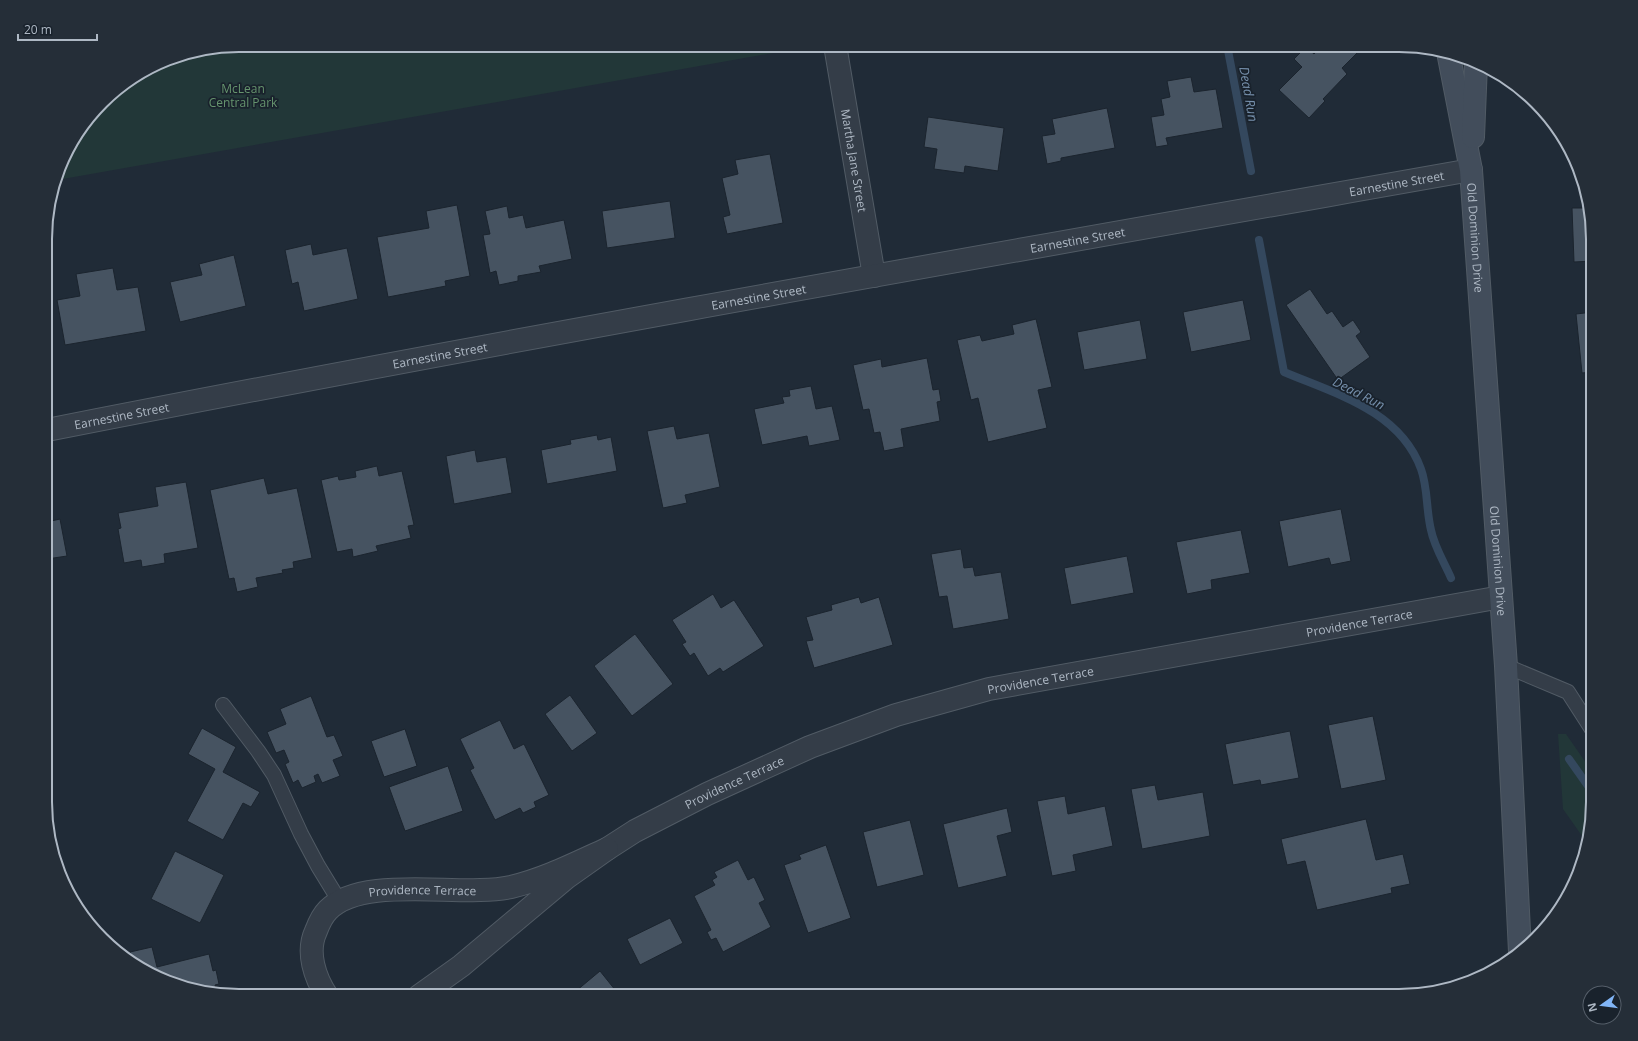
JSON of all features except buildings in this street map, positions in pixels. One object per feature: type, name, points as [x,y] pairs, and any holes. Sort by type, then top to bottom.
[{"type":"main road","name":"Old Dominion Drive","points":[[1449,59],[1471,170]]},
{"type":"main road","name":"Old Dominion Drive","points":[[1476,69],[1471,170],[1506,666],[1520,944]]},
{"type":"street","name":"Martha Jane Street","points":[[836,52],[874,276]]},
{"type":"street","name":"Earnestine Street","points":[[52,429],[244,392],[874,276],[1471,170]]},
{"type":"street","name":"Providence Terrace","points":[[430,989],[461,966],[566,878],[635,831],[707,794],[810,747],[896,715],[975,693],[1012,685],[1501,597]]},
{"type":"street","name":"Providence Terrace","points":[[323,989],[315,974],[312,938],[321,919],[328,910],[340,902],[361,893],[392,890],[486,891],[511,887],[553,874],[607,849]]},
{"type":"lane","points":[[1506,666],[1568,692],[1586,721]]},
{"type":"lane","points":[[223,705],[274,775],[301,834],[340,902]]},
{"type":"green space","name":"McLean Central Park","points":[[227,52],[779,52],[62,179],[77,146],[91,125],[107,107],[125,91],[146,77],[168,66],[191,58]]},
{"type":"green space","points":[[1558,734],[1566,734],[1586,763],[1586,814],[1582,836],[1563,809]]},
{"type":"waterway","name":"Dead Run","points":[[1228,52],[1251,171]]},
{"type":"waterway","name":"Dead Run","points":[[1259,240],[1284,372],[1345,397],[1364,407],[1398,432],[1411,449],[1421,469],[1425,484],[1432,536],[1451,578]]},
{"type":"waterway","name":"Dead Run","points":[[1569,759],[1586,783]]}]
